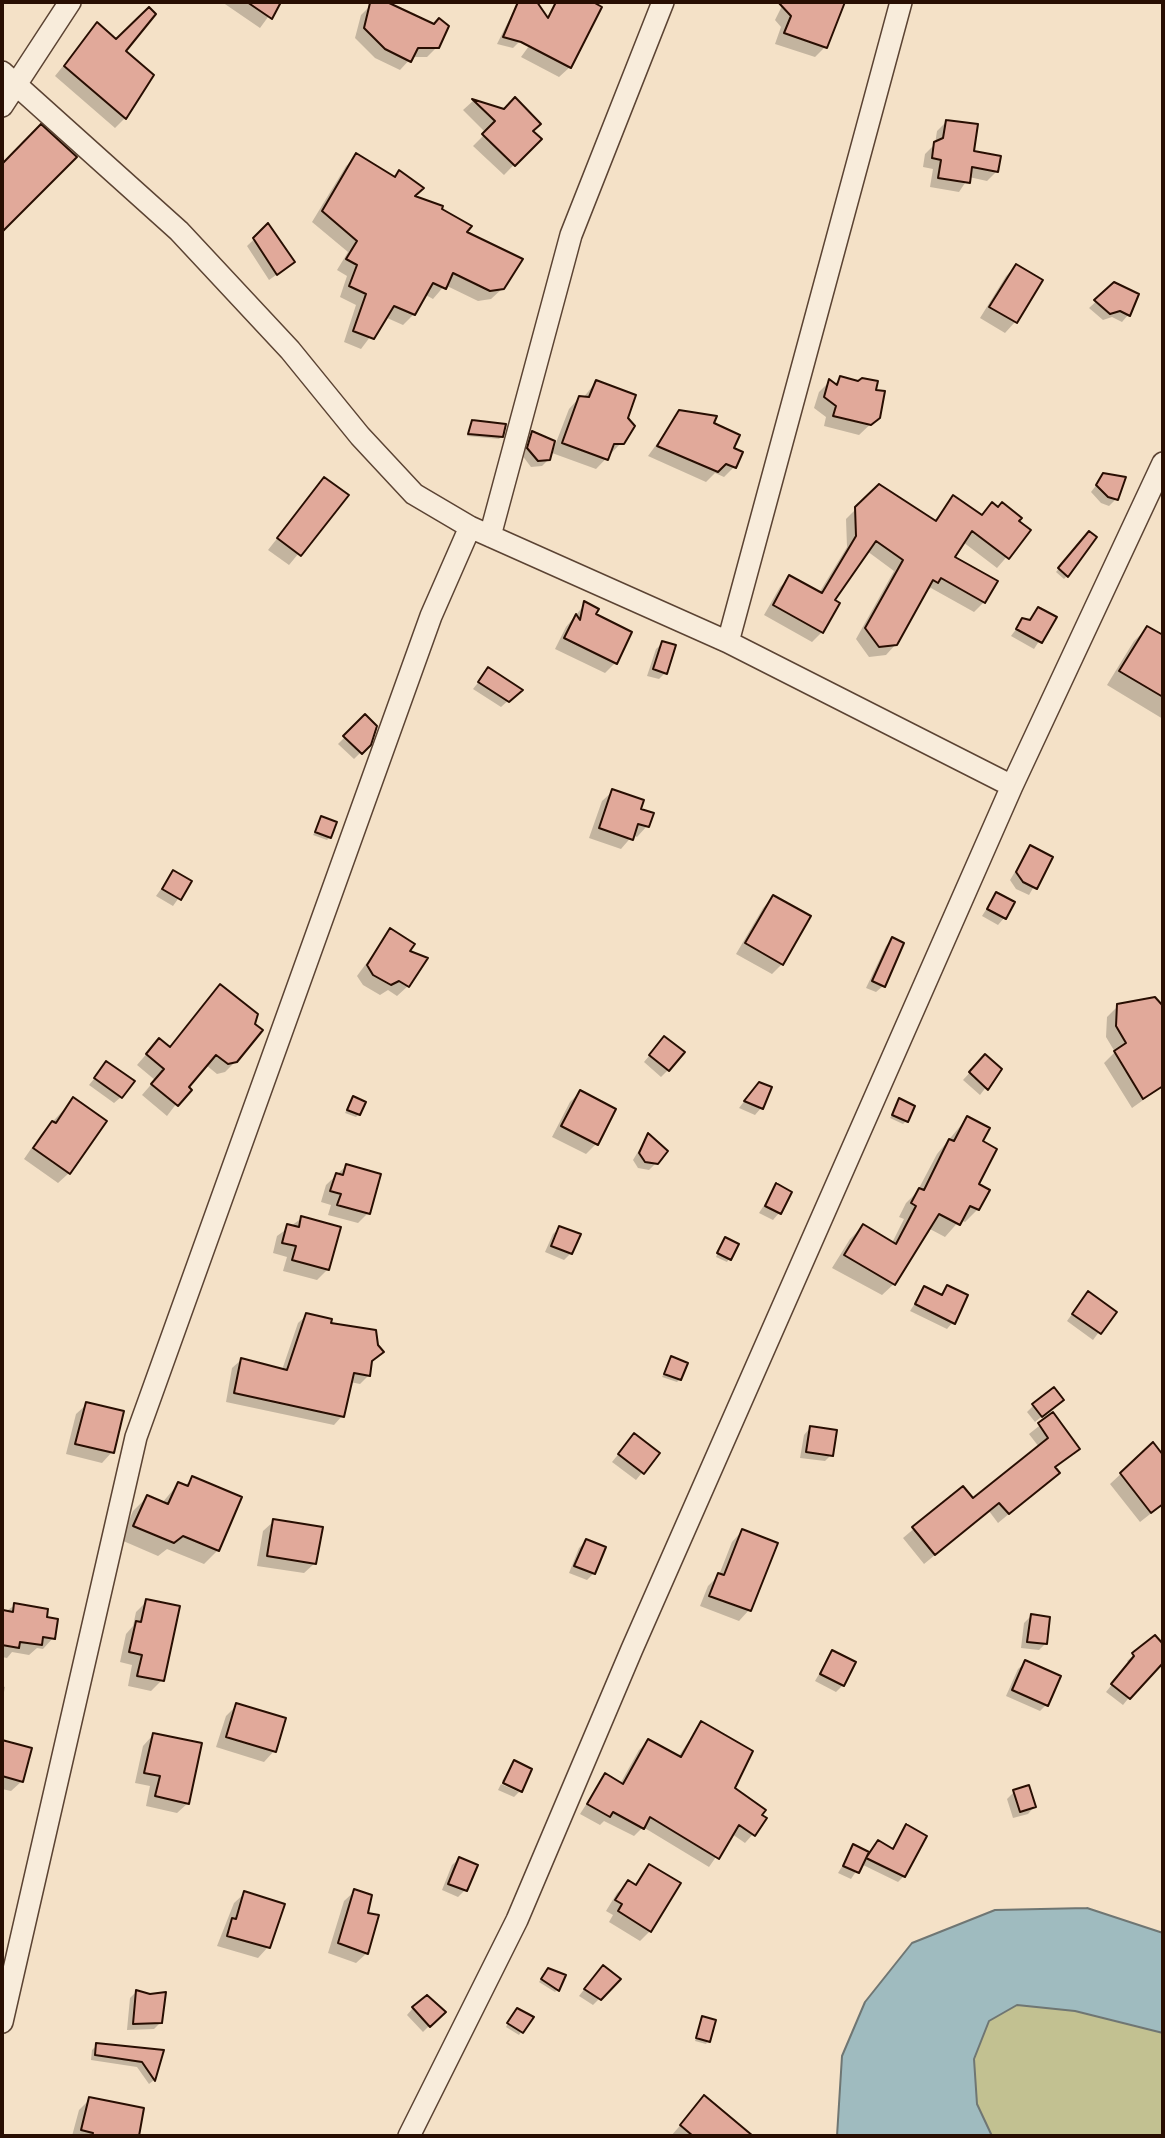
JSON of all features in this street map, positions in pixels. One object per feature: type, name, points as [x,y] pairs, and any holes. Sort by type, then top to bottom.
[{"type":"street","points":[[2,106],[9,79],[69,2]]},
{"type":"street","points":[[490,536],[571,235],[663,2]]},
{"type":"street","points":[[728,642],[901,2]]},
{"type":"street","points":[[9,79],[178,231],[290,350],[360,436],[414,494],[470,527],[728,642],[1012,786]]},
{"type":"street","points":[[409,2136],[517,1920],[632,1649],[1012,786],[1163,463]]},
{"type":"street","points":[[2,2022],[135,1437],[264,1088],[431,616],[470,527]]},
{"type":"shaded area","points":[[1017,2005],[1075,2011],[1163,2033],[1163,2136],[992,2136],[977,2104],[974,2059],[989,2021]]},
{"type":"water","points":[[1087,1908],[1163,1933],[1163,2033],[1075,2011],[1017,2005],[989,2021],[974,2059],[977,2104],[992,2136],[837,2136],[842,2056],[865,2002],[912,1943],[995,1910]]},
{"type":"building","points":[[247,2],[281,2],[272,19]]},
{"type":"building","points":[[387,2],[434,24],[439,18],[449,26],[439,48],[418,48],[411,62],[385,49],[364,28],[370,3]]},
{"type":"building","points":[[518,2],[537,2],[548,18],[556,2],[593,2],[602,7],[571,68],[521,42],[503,37]]},
{"type":"building","points":[[778,2],[845,2],[827,48],[784,33],[791,16]]},
{"type":"building","points":[[149,7],[156,14],[126,51],[154,75],[126,119],[64,66],[97,22],[116,39]]},
{"type":"building","points":[[515,97],[541,124],[533,131],[542,139],[515,166],[482,134],[495,121],[472,99],[504,109]]},
{"type":"building","points":[[946,120],[978,124],[974,151],[1001,156],[998,172],[972,167],[970,183],[938,178],[941,160],[932,158],[934,142],[943,138]]},
{"type":"building","points":[[41,124],[77,157],[2,232],[2,164]]},
{"type":"building","points":[[356,153],[395,177],[399,170],[424,188],[415,196],[443,206],[442,209],[472,226],[467,232],[523,259],[504,289],[490,291],[453,273],[446,289],[433,283],[415,315],[394,306],[374,339],[353,331],[366,294],[349,286],[357,265],[346,259],[357,241],[322,211]]},
{"type":"building","points":[[268,223],[295,262],[277,275],[253,238]]},
{"type":"building","points":[[1016,264],[1043,280],[1017,323],[989,307]]},
{"type":"building","points":[[1114,282],[1139,294],[1130,316],[1120,311],[1110,314],[1094,300]]},
{"type":"building","points":[[840,376],[858,381],[862,378],[878,381],[876,390],[885,391],[880,418],[871,425],[833,416],[836,406],[824,397],[829,379],[837,385]]},
{"type":"building","points":[[596,380],[636,395],[628,418],[635,426],[624,444],[614,444],[608,460],[562,443],[579,396],[589,397]]},
{"type":"building","points":[[679,410],[717,416],[714,423],[740,435],[734,448],[743,452],[736,468],[726,464],[718,472],[657,446]]},
{"type":"building","points":[[472,420],[506,424],[503,437],[468,434]]},
{"type":"building","points":[[532,431],[555,441],[550,460],[538,461],[527,448]]},
{"type":"building","points":[[1103,473],[1126,477],[1118,500],[1108,497],[1096,485]]},
{"type":"building","points":[[324,477],[349,495],[301,556],[277,538]]},
{"type":"building","points":[[879,484],[936,521],[953,495],[982,515],[992,502],[998,507],[1002,502],[1022,518],[1019,521],[1031,530],[1009,559],[972,531],[955,557],[998,581],[985,603],[941,578],[938,583],[933,580],[897,645],[879,647],[865,628],[903,560],[876,541],[835,600],[840,603],[823,633],[773,605],[789,575],[822,593],[856,536],[855,507]]},
{"type":"building","points":[[1089,531],[1097,537],[1068,577],[1058,568]]},
{"type":"building","points":[[584,601],[599,609],[596,614],[632,632],[617,664],[564,638],[576,614],[580,620]]},
{"type":"building","points":[[1038,607],[1057,617],[1042,643],[1016,629],[1022,618],[1030,620]]},
{"type":"building","points":[[1147,626],[1163,635],[1163,697],[1119,671]]},
{"type":"building","points":[[662,641],[676,645],[667,674],[653,669]]},
{"type":"building","points":[[488,667],[523,690],[509,702],[478,682]]},
{"type":"building","points":[[365,714],[377,726],[371,745],[362,754],[343,736]]},
{"type":"building","points":[[612,789],[644,800],[641,809],[654,813],[649,827],[638,824],[633,840],[599,828]]},
{"type":"building","points":[[321,816],[337,822],[331,838],[315,832]]},
{"type":"building","points":[[1030,845],[1053,857],[1037,889],[1023,882],[1016,872]]},
{"type":"building","points":[[173,870],[192,881],[181,900],[162,889]]},
{"type":"building","points":[[996,892],[1015,902],[1006,919],[987,909]]},
{"type":"building","points":[[773,895],[811,916],[783,965],[745,943]]},
{"type":"building","points":[[390,928],[415,944],[410,951],[428,958],[409,987],[399,981],[391,985],[373,975],[367,965]]},
{"type":"building","points":[[892,937],[904,943],[885,987],[872,981]]},
{"type":"building","points":[[220,984],[258,1014],[255,1024],[263,1030],[237,1062],[228,1064],[216,1055],[189,1087],[192,1090],[178,1106],[151,1084],[164,1069],[146,1054],[159,1038],[170,1047]]},
{"type":"building","points":[[1155,997],[1163,1006],[1163,1086],[1143,1099],[1114,1051],[1126,1043],[1116,1026],[1117,1004]]},
{"type":"building","points":[[664,1036],[685,1052],[669,1071],[649,1055]]},
{"type":"building","points":[[985,1054],[1002,1069],[988,1090],[969,1072]]},
{"type":"building","points":[[106,1061],[135,1081],[122,1098],[94,1078]]},
{"type":"building","points":[[759,1082],[772,1087],[763,1109],[744,1101]]},
{"type":"building","points":[[580,1090],[616,1109],[598,1145],[561,1126]]},
{"type":"building","points":[[353,1096],[366,1102],[360,1115],[347,1110]]},
{"type":"building","points":[[73,1097],[107,1121],[70,1174],[33,1148],[52,1121],[56,1123]]},
{"type":"building","points":[[899,1098],[915,1106],[908,1122],[892,1115]]},
{"type":"building","points":[[967,1116],[990,1128],[983,1141],[997,1149],[979,1184],[990,1190],[979,1210],[970,1206],[960,1225],[939,1214],[895,1285],[844,1255],[863,1224],[896,1244],[916,1206],[911,1203],[919,1188],[924,1190],[949,1139],[954,1141]]},
{"type":"building","points":[[648,1133],[668,1151],[658,1164],[645,1162],[639,1153]]},
{"type":"building","points":[[346,1164],[381,1174],[370,1214],[337,1205],[341,1194],[330,1191],[336,1173],[343,1175]]},
{"type":"building","points":[[776,1183],[792,1192],[781,1214],[765,1206]]},
{"type":"building","points":[[301,1216],[341,1227],[329,1270],[292,1260],[296,1246],[282,1243],[287,1224],[299,1227]]},
{"type":"building","points":[[559,1226],[581,1234],[572,1254],[551,1246]]},
{"type":"building","points":[[725,1237],[739,1244],[731,1260],[717,1253]]},
{"type":"building","points":[[947,1285],[968,1295],[955,1324],[915,1304],[924,1286],[942,1295]]},
{"type":"building","points":[[1088,1291],[1117,1312],[1101,1334],[1072,1314]]},
{"type":"building","points":[[306,1313],[332,1319],[331,1323],[376,1330],[378,1345],[384,1352],[372,1361],[370,1376],[354,1373],[344,1417],[234,1393],[241,1358],[287,1370]]},
{"type":"building","points":[[671,1356],[688,1363],[681,1380],[664,1374]]},
{"type":"building","points":[[1054,1387],[1064,1400],[1042,1417],[1032,1404]]},
{"type":"building","points":[[86,1402],[124,1411],[114,1453],[75,1444]]},
{"type":"building","points":[[1053,1412],[1080,1449],[1055,1467],[1060,1473],[1009,1514],[999,1503],[935,1555],[912,1527],[963,1486],[973,1498],[1048,1438],[1038,1423]]},
{"type":"building","points":[[810,1426],[837,1430],[833,1456],[806,1452]]},
{"type":"building","points":[[634,1433],[660,1453],[644,1474],[618,1454]]},
{"type":"building","points":[[1153,1442],[1163,1455],[1163,1504],[1151,1513],[1120,1473]]},
{"type":"building","points":[[192,1476],[242,1497],[219,1551],[183,1536],[174,1543],[133,1526],[147,1495],[168,1504],[178,1482],[188,1486]]},
{"type":"building","points":[[273,1519],[323,1527],[316,1564],[267,1556]]},
{"type":"building","points":[[742,1529],[778,1543],[751,1611],[709,1596],[718,1573],[724,1575]]},
{"type":"building","points":[[586,1539],[606,1547],[595,1574],[574,1566]]},
{"type":"building","points":[[146,1599],[180,1606],[164,1681],[137,1676],[142,1655],[129,1652],[136,1621],[141,1622]]},
{"type":"building","points":[[14,1603],[48,1609],[47,1617],[58,1619],[55,1639],[43,1637],[42,1645],[20,1642],[19,1648],[2,1645],[3,1610],[13,1612]]},
{"type":"building","points":[[1031,1614],[1050,1617],[1047,1644],[1027,1642]]},
{"type":"building","points":[[1155,1635],[1163,1644],[1163,1663],[1130,1699],[1111,1684],[1134,1656],[1132,1653]]},
{"type":"building","points":[[832,1650],[856,1662],[844,1686],[820,1674]]},
{"type":"building","points":[[1025,1660],[1061,1676],[1048,1706],[1012,1690]]},
{"type":"building","points":[[236,1703],[286,1718],[276,1752],[226,1737]]},
{"type":"building","points":[[701,1721],[753,1751],[735,1788],[766,1810],[762,1815],[767,1818],[755,1836],[739,1825],[719,1859],[650,1817],[644,1829],[613,1812],[610,1817],[587,1804],[605,1773],[623,1784],[648,1739],[681,1757]]},
{"type":"building","points":[[153,1733],[202,1743],[189,1804],[155,1796],[160,1776],[144,1773]]},
{"type":"building","points":[[2,1740],[32,1748],[23,1782],[2,1776]]},
{"type":"building","points":[[514,1760],[532,1769],[522,1792],[503,1783]]},
{"type":"building","points":[[1029,1785],[1036,1807],[1020,1812],[1013,1790]]},
{"type":"building","points":[[906,1824],[927,1836],[905,1877],[866,1858],[878,1840],[893,1849]]},
{"type":"building","points":[[853,1844],[869,1852],[859,1873],[843,1866]]},
{"type":"building","points":[[459,1857],[478,1865],[467,1891],[448,1884]]},
{"type":"building","points":[[649,1864],[681,1883],[651,1932],[618,1911],[622,1904],[615,1900],[628,1880],[636,1885]]},
{"type":"building","points":[[354,1889],[372,1895],[368,1913],[379,1915],[368,1954],[338,1943]]},
{"type":"building","points":[[244,1891],[285,1904],[270,1948],[227,1936],[232,1918],[236,1919]]},
{"type":"building","points":[[603,1965],[621,1979],[601,2000],[584,1989]]},
{"type":"building","points":[[548,1968],[566,1975],[559,1991],[541,1979]]},
{"type":"building","points":[[136,1990],[150,1994],[166,1992],[162,2023],[133,2024]]},
{"type":"building","points":[[427,1995],[446,2012],[430,2027],[412,2007]]},
{"type":"building","points":[[517,2008],[534,2017],[523,2033],[507,2023]]},
{"type":"building","points":[[702,2016],[716,2020],[710,2042],[696,2038]]},
{"type":"building","points":[[96,2043],[164,2050],[155,2081],[142,2062],[95,2055]]},
{"type":"building","points":[[704,2095],[753,2136],[693,2136],[680,2125]]},
{"type":"building","points":[[89,2097],[144,2108],[139,2136],[92,2136],[93,2133],[81,2130]]}]
